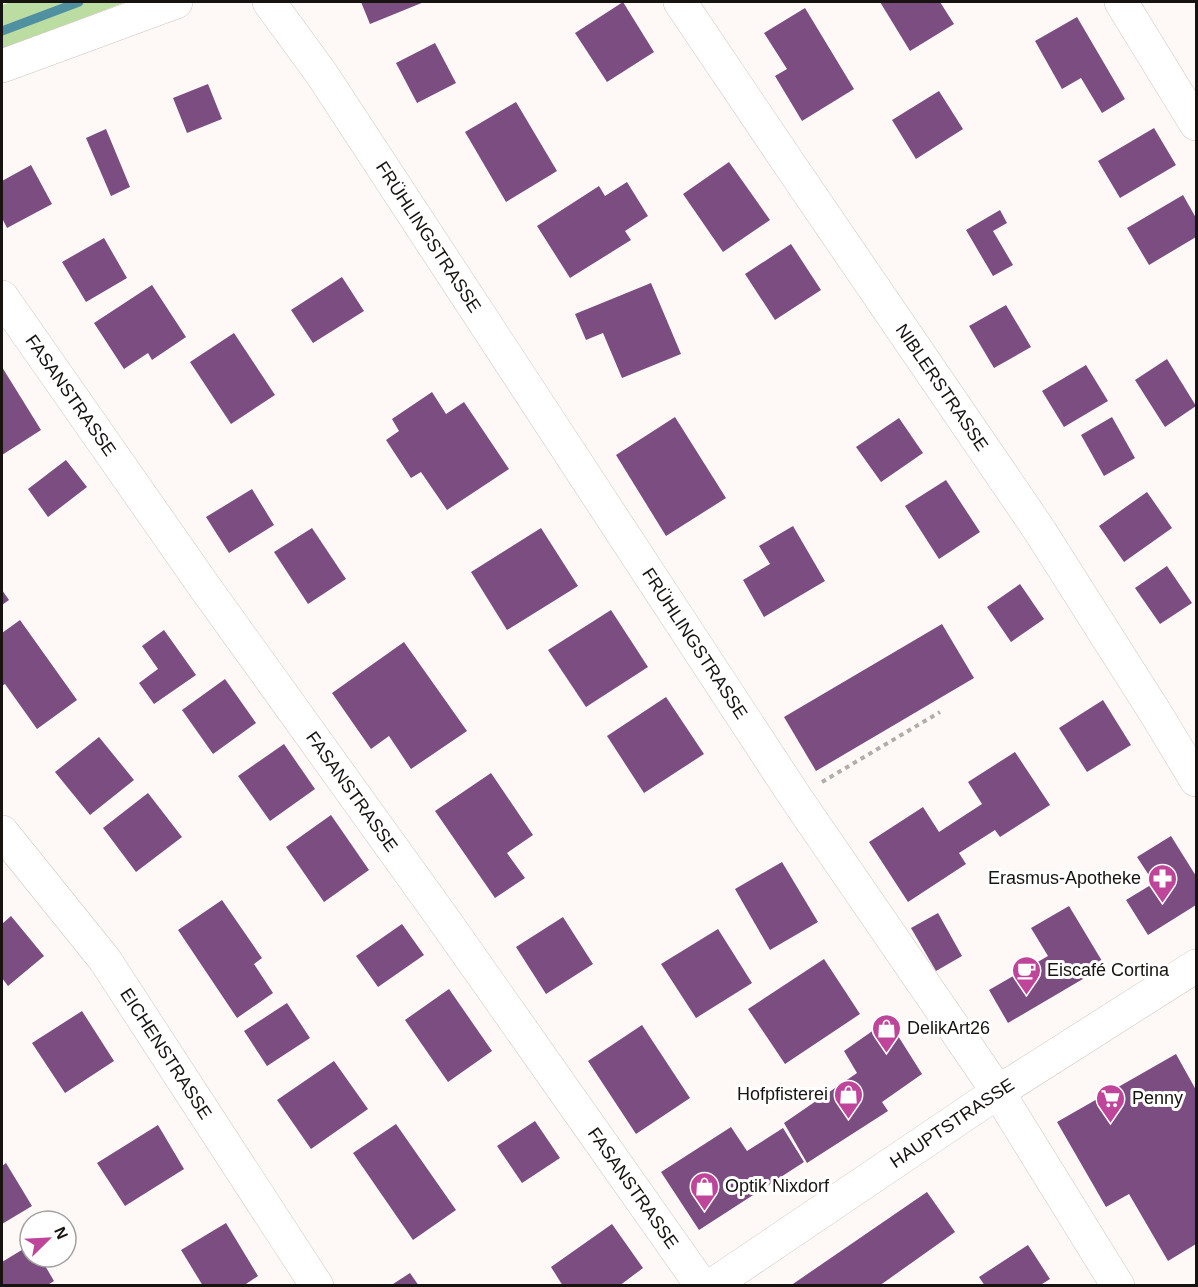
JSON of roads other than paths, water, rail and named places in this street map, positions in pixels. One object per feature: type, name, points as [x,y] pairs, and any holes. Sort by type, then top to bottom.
[{"type":"street","points":[[2,66],[176,2]]},
{"type":"street","name":"FRÜHLINGSTRASSE","points":[[269,2],[328,83],[796,798],[998,1092],[1118,1286]]},
{"type":"street","name":"NIBLERSTRASSE","points":[[680,2],[1038,528],[1197,780]]},
{"type":"street","points":[[1121,2],[1197,124]]},
{"type":"street","name":"FASANSTRASSE","points":[[2,297],[204,586],[702,1286]]},
{"type":"street","name":"EICHENSTRASSE","points":[[2,832],[105,960],[317,1286]]},
{"type":"street","name":"HAUPTSTRASSE","points":[[711,1286],[998,1092],[1197,966]]},
{"type":"waterway","points":[[2,31],[79,2]]},
{"type":"place","name":"Erasmus-Apotheke","points":[[1162,904]]},
{"type":"place","name":"Eiscafé Cortina","points":[[1026,996]]},
{"type":"place","name":"DelikArt26","points":[[886,1054]]},
{"type":"place","name":"Hofpfisterei","points":[[849,1120]]},
{"type":"place","name":"Penny","points":[[1111,1124]]},
{"type":"place","name":"Optik Nixdorf","points":[[704,1212]]}]
